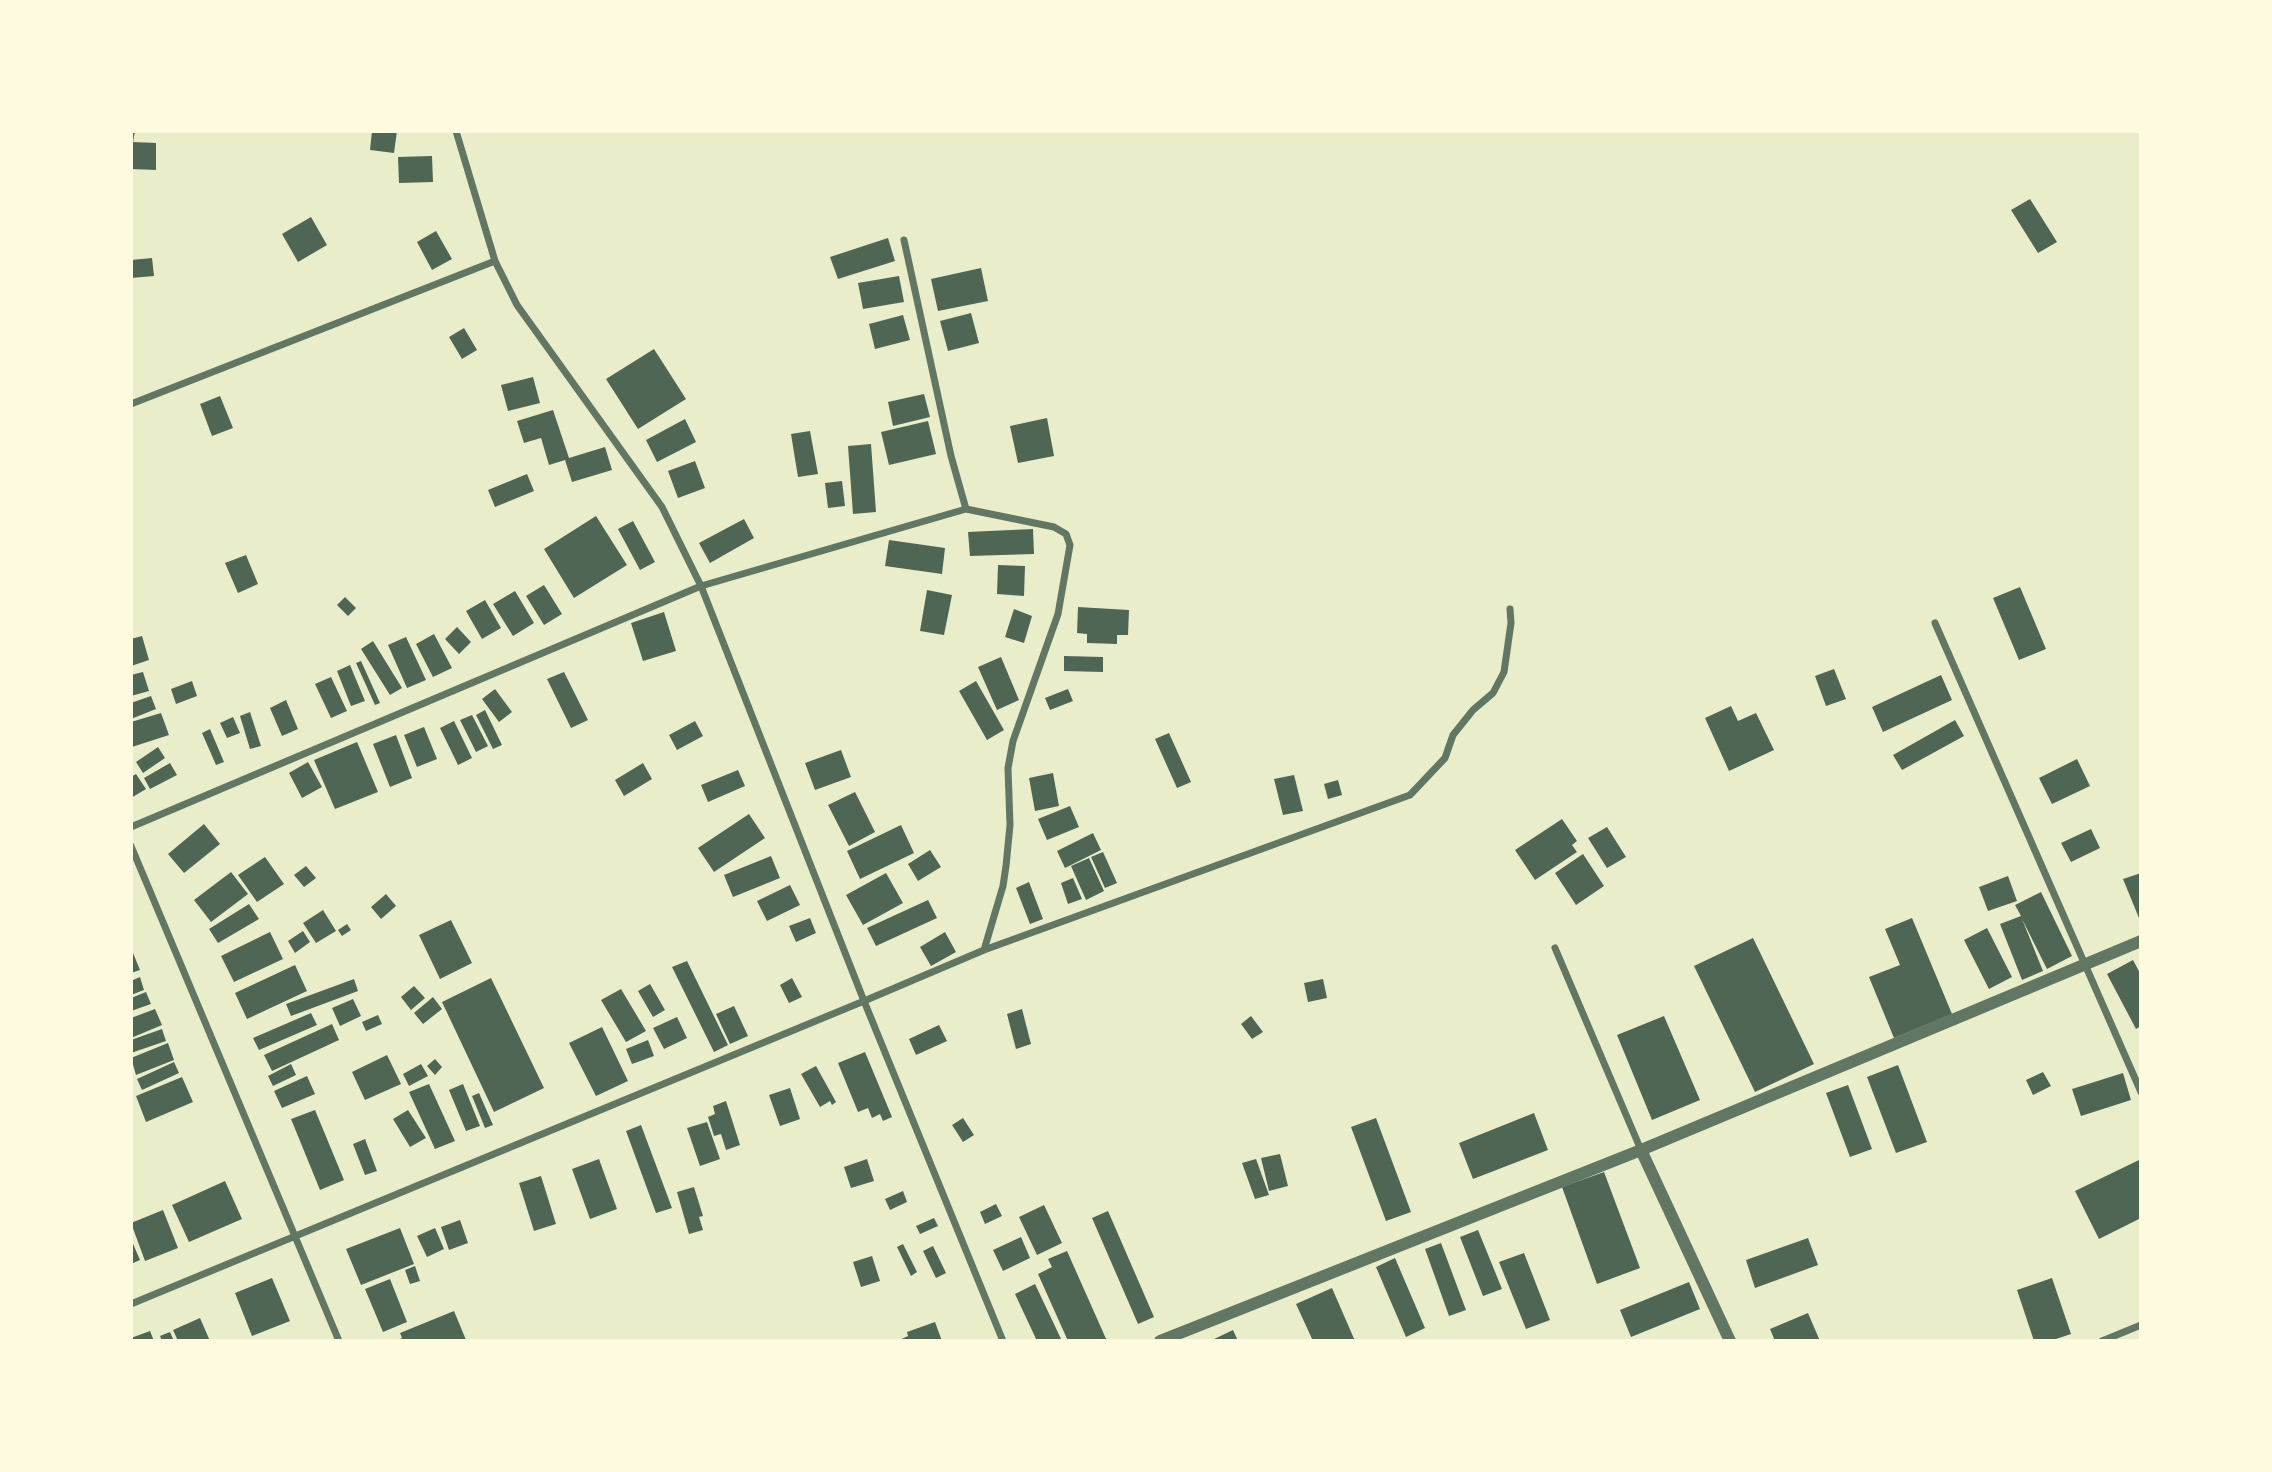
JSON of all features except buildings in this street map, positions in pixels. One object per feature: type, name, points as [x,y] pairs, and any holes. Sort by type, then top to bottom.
[{"type":"street","points":[[456,131],[495,261],[517,305],[662,507],[701,586],[864,1001],[1003,1341]]},
{"type":"street","points":[[904,240],[951,456],[966,509]]},
{"type":"street","points":[[131,404],[495,261]]},
{"type":"street","points":[[131,827],[701,586],[966,509],[1054,527],[1066,534],[1070,545],[1058,614],[1013,741],[1008,768],[1010,825],[1006,866],[1003,886],[984,950]]},
{"type":"street","points":[[131,1304],[984,950],[1410,795],[1445,758],[1453,735],[1473,710],[1493,693],[1504,673],[1511,623],[1510,609]]},
{"type":"street","points":[[1935,623],[2141,1092]]},
{"type":"street","points":[[131,846],[339,1341]]},
{"type":"street","points":[[1160,1341],[1641,1150],[2087,965],[2141,940]]},
{"type":"street","points":[[1555,948],[1641,1150],[1730,1341]]},
{"type":"street","points":[[2102,1341],[2141,1325]]}]
